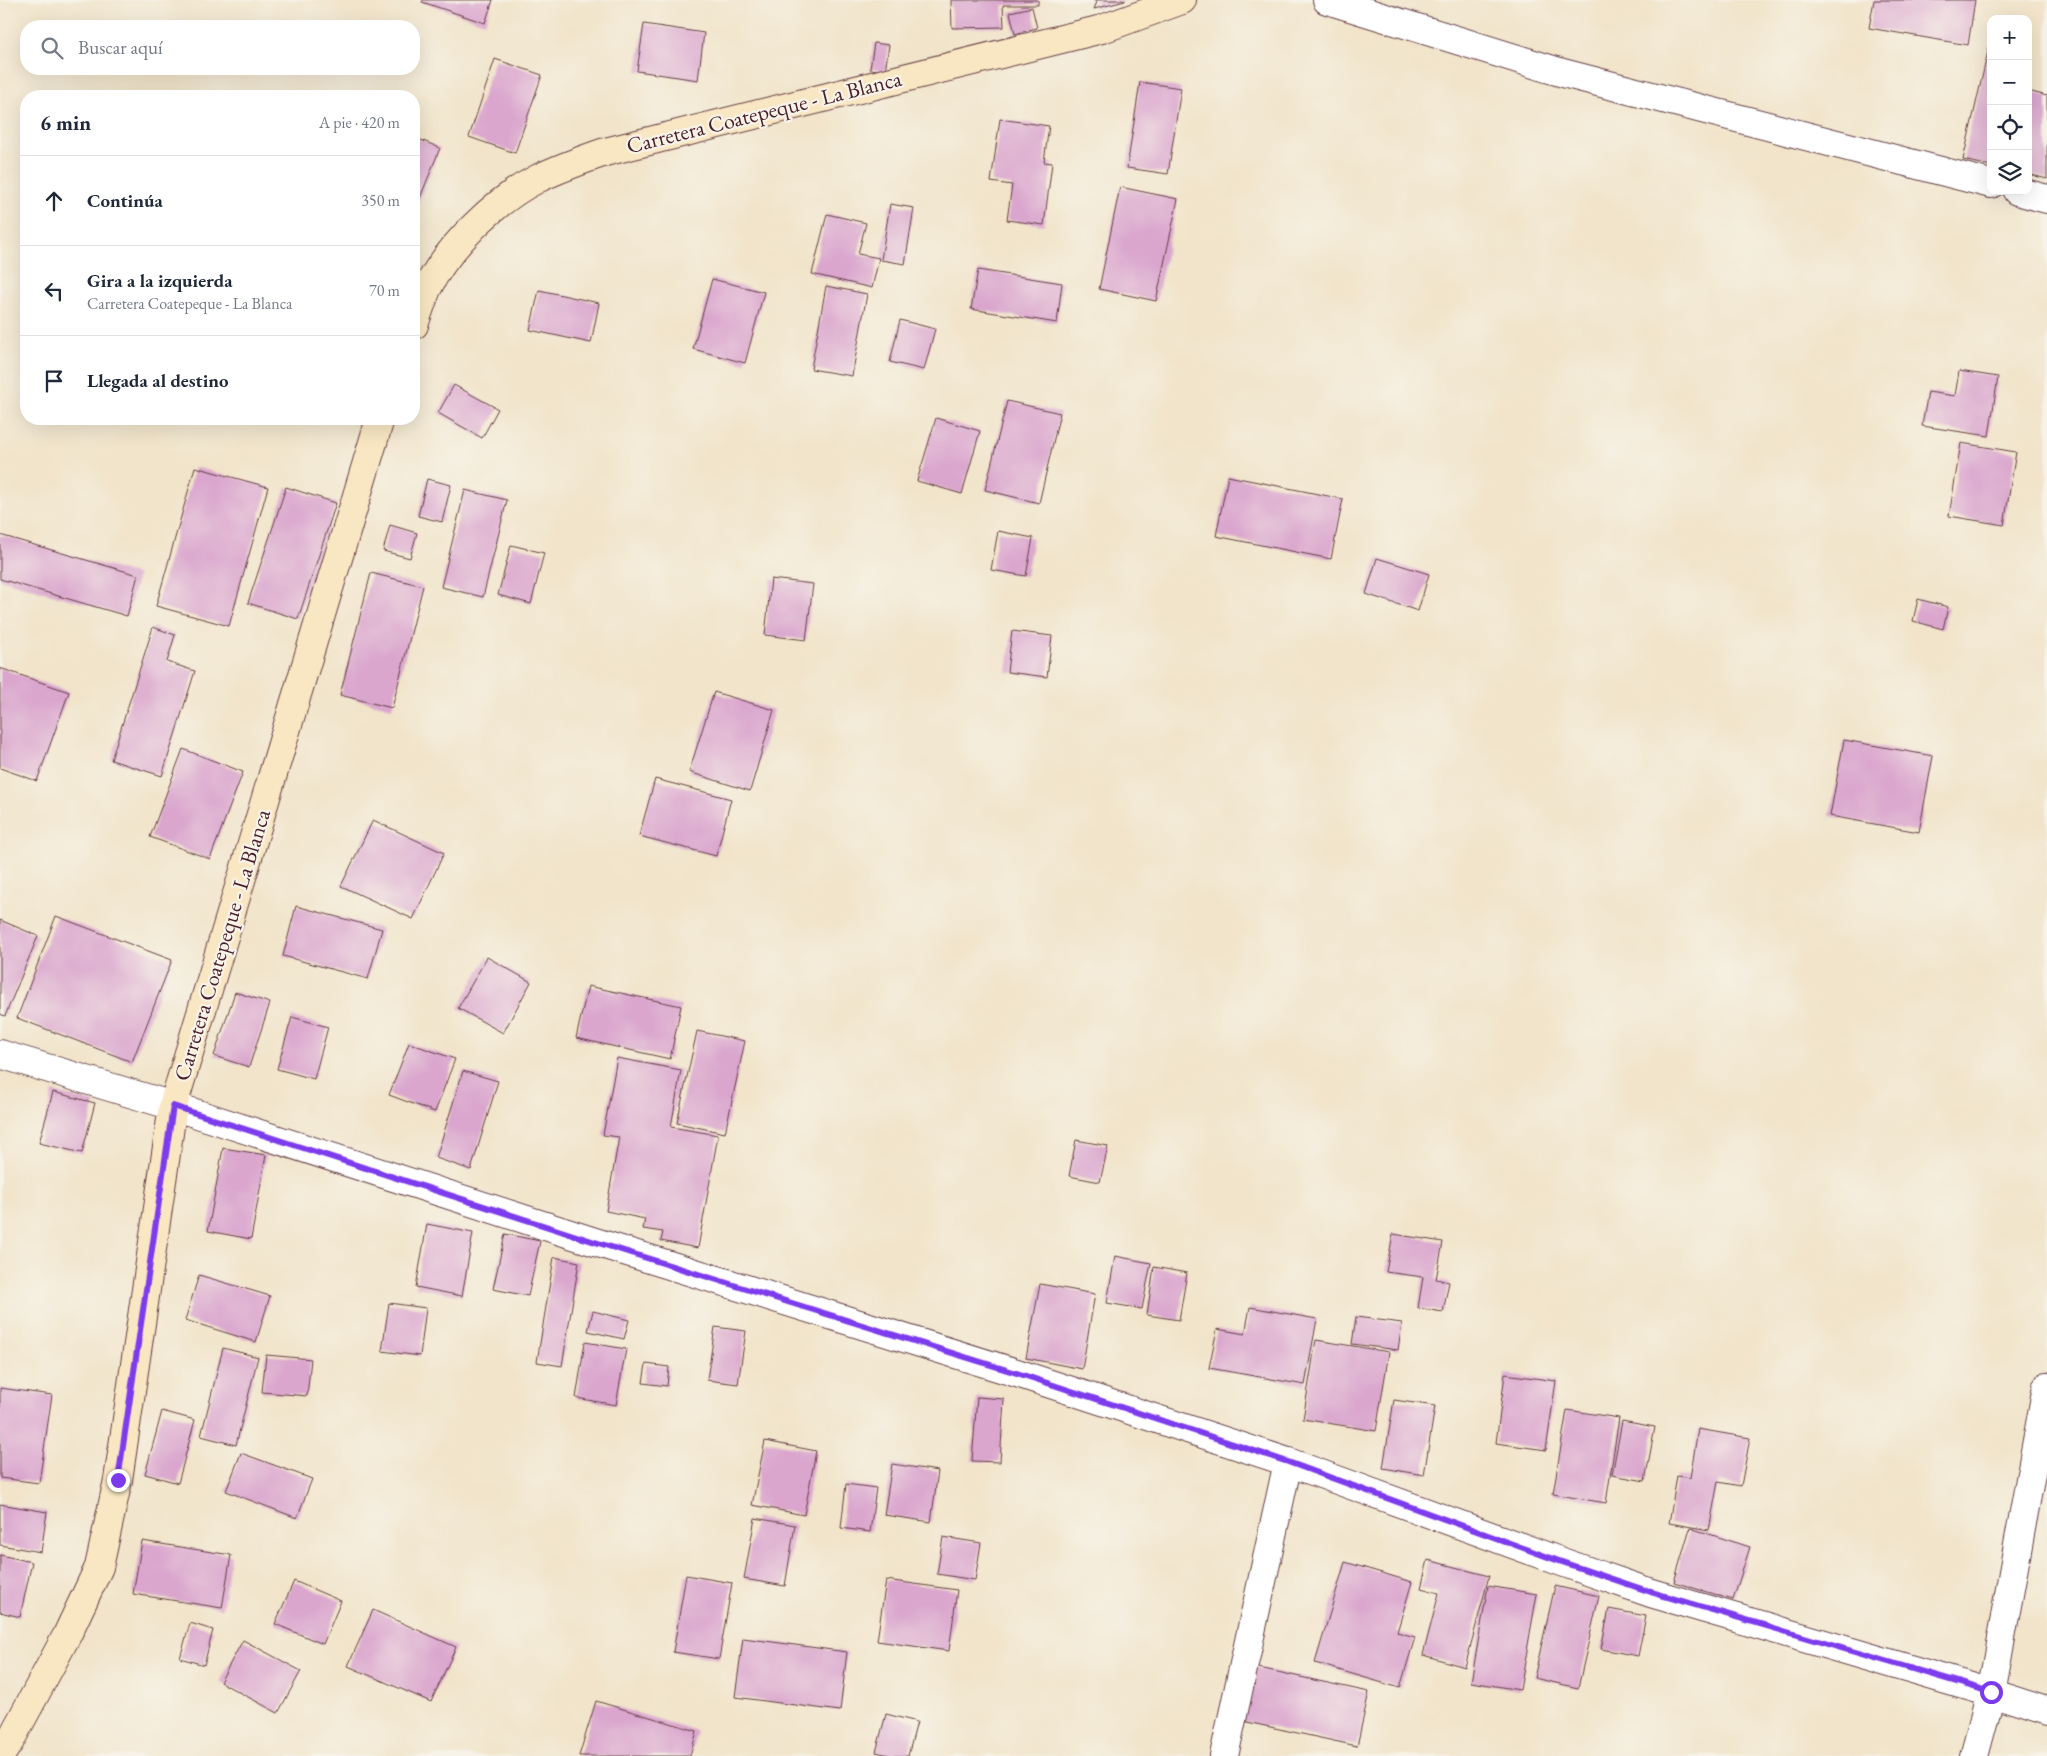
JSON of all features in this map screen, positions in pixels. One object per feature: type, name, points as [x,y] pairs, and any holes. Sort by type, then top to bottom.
[{"type":"main road","name":"Carretera Coatepeque - La Blanca","points":[[420,309],[428,288],[449,256],[475,226],[505,201],[536,180],[570,164],[605,152],[1102,29],[1182,0]]},
{"type":"main road","name":"Carretera Coatepeque - La Blanca","points":[[0,1756],[67,1635],[99,1567],[118,1480],[173,1106],[378,425]]},
{"type":"street","points":[[1327,0],[1563,73],[1987,183]]},
{"type":"street","points":[[2032,195],[2047,199]]},
{"type":"street","points":[[0,1054],[173,1106],[592,1241],[1023,1375],[1288,1462],[1550,1558],[1651,1592],[1991,1692],[2047,1711]]},
{"type":"street","points":[[1974,1756],[1991,1692],[2047,1386]]},
{"type":"street","points":[[1224,1756],[1288,1462]]},
{"type":"building","points":[[423,0],[493,0],[485,23],[422,2]]},
{"type":"building","points":[[951,0],[1038,0],[1038,5],[1003,5],[1004,27],[952,28]]},
{"type":"building","points":[[1093,0],[1125,1],[1094,9],[1097,2]]},
{"type":"building","points":[[1874,0],[1975,0],[1968,45],[1869,28]]},
{"type":"building","points":[[1032,7],[1037,28],[1015,34],[1010,12]]},
{"type":"building","points":[[644,24],[704,33],[698,80],[637,71]]},
{"type":"building","points":[[874,43],[889,45],[885,71],[870,69]]},
{"type":"building","points":[[1987,56],[1987,165],[1963,160]]},
{"type":"building","points":[[495,59],[542,75],[515,153],[469,137]]},
{"type":"building","points":[[1140,82],[1181,88],[1168,174],[1127,168]]},
{"type":"building","points":[[2032,92],[2047,96],[2047,179],[2032,175]]},
{"type":"building","points":[[1000,119],[1049,126],[1044,162],[1052,163],[1044,225],[1007,220],[1012,185],[991,182]]},
{"type":"building","points":[[420,140],[440,148],[420,198]]},
{"type":"building","points":[[1120,187],[1178,199],[1156,301],[1099,289]]},
{"type":"building","points":[[890,204],[914,208],[905,264],[881,260]]},
{"type":"building","points":[[827,214],[866,223],[858,254],[879,258],[872,288],[812,274]]},
{"type":"building","points":[[978,270],[1062,283],[1057,323],[971,309]]},
{"type":"building","points":[[712,279],[764,292],[745,363],[693,349]]},
{"type":"building","points":[[826,286],[867,294],[852,376],[811,369]]},
{"type":"building","points":[[539,290],[599,303],[591,343],[530,330]]},
{"type":"building","points":[[900,320],[935,329],[924,370],[890,362]]},
{"type":"building","points":[[1959,371],[1998,377],[1989,436],[1922,426],[1928,392],[1955,396]]},
{"type":"building","points":[[454,385],[498,409],[482,438],[438,413]]},
{"type":"building","points":[[1007,401],[1060,413],[1039,503],[985,490]]},
{"type":"building","points":[[936,418],[980,431],[962,494],[917,481]]},
{"type":"building","points":[[1961,443],[2016,452],[2004,525],[1949,516]]},
{"type":"building","points":[[195,467],[268,487],[229,626],[156,606]]},
{"type":"building","points":[[1228,476],[1343,499],[1331,559],[1216,536]]},
{"type":"building","points":[[427,479],[451,485],[442,522],[418,516]]},
{"type":"building","points":[[286,487],[336,503],[298,619],[248,603]]},
{"type":"building","points":[[465,490],[507,500],[483,597],[441,587]]},
{"type":"building","points":[[390,525],[417,533],[410,558],[383,551]]},
{"type":"building","points":[[998,531],[1033,538],[1026,576],[991,570]]},
{"type":"building","points":[[0,535],[138,575],[127,616],[0,579]]},
{"type":"building","points":[[511,545],[544,553],[531,604],[498,595]]},
{"type":"building","points":[[1377,558],[1429,574],[1418,611],[1366,594]]},
{"type":"building","points":[[371,573],[423,586],[392,708],[340,695]]},
{"type":"building","points":[[771,579],[813,584],[806,640],[765,635]]},
{"type":"building","points":[[1918,599],[1948,607],[1943,629],[1913,621]]},
{"type":"building","points":[[153,627],[175,635],[167,662],[195,671],[162,776],[111,760]]},
{"type":"building","points":[[1012,631],[1052,636],[1047,677],[1007,672]]},
{"type":"building","points":[[0,668],[69,692],[37,781],[0,768]]},
{"type":"building","points":[[714,692],[774,710],[750,791],[689,772]]},
{"type":"building","points":[[1844,740],[1933,756],[1919,832],[1830,816]]},
{"type":"building","points":[[183,749],[243,772],[210,859],[150,837]]},
{"type":"building","points":[[655,779],[731,799],[716,856],[639,836]]},
{"type":"building","points":[[373,820],[444,853],[413,919],[341,886]]},
{"type":"building","points":[[296,906],[382,929],[368,979],[283,956]]},
{"type":"building","points":[[56,916],[172,960],[132,1062],[17,1018]]},
{"type":"building","points":[[0,920],[38,936],[5,1016],[0,1014]]},
{"type":"building","points":[[487,957],[531,982],[503,1033],[458,1008]]},
{"type":"building","points":[[588,986],[681,1006],[670,1059],[576,1038]]},
{"type":"building","points":[[235,992],[270,1003],[249,1067],[214,1056]]},
{"type":"building","points":[[292,1017],[328,1027],[314,1079],[277,1069]]},
{"type":"building","points":[[697,1031],[745,1041],[725,1133],[677,1123]]},
{"type":"building","points":[[409,1043],[455,1059],[435,1112],[389,1095]]},
{"type":"building","points":[[617,1058],[681,1070],[671,1127],[718,1135],[698,1248],[661,1241],[663,1232],[643,1229],[645,1219],[606,1211],[619,1137],[603,1135]]},
{"type":"building","points":[[463,1071],[498,1081],[471,1170],[436,1158]]},
{"type":"building","points":[[53,1092],[95,1103],[82,1153],[39,1143]]},
{"type":"building","points":[[1076,1140],[1108,1146],[1100,1182],[1069,1176]]},
{"type":"building","points":[[223,1148],[266,1155],[251,1239],[208,1231]]},
{"type":"building","points":[[427,1224],[473,1233],[462,1296],[416,1287]]},
{"type":"building","points":[[505,1234],[540,1241],[528,1296],[493,1289]]},
{"type":"building","points":[[1393,1234],[1443,1242],[1436,1279],[1449,1282],[1443,1312],[1418,1308],[1423,1277],[1386,1272]]},
{"type":"building","points":[[1115,1256],[1151,1263],[1142,1309],[1107,1303]]},
{"type":"building","points":[[554,1257],[579,1262],[562,1366],[537,1362]]},
{"type":"building","points":[[1154,1267],[1187,1273],[1179,1320],[1147,1315]]},
{"type":"building","points":[[199,1275],[270,1296],[256,1342],[185,1320]]},
{"type":"building","points":[[1040,1284],[1095,1294],[1082,1369],[1026,1358]]},
{"type":"building","points":[[389,1303],[426,1308],[420,1356],[382,1351]]},
{"type":"building","points":[[1250,1307],[1317,1319],[1305,1385],[1209,1368],[1217,1329],[1245,1334]]},
{"type":"building","points":[[593,1311],[629,1320],[624,1339],[588,1331]]},
{"type":"building","points":[[1356,1317],[1402,1323],[1398,1350],[1352,1344]]},
{"type":"building","points":[[715,1327],[746,1331],[738,1384],[707,1380]]},
{"type":"building","points":[[1316,1340],[1389,1352],[1376,1431],[1303,1419]]},
{"type":"building","points":[[585,1342],[626,1349],[616,1405],[576,1398]]},
{"type":"building","points":[[223,1348],[258,1357],[236,1445],[201,1436]]},
{"type":"building","points":[[266,1355],[311,1359],[307,1396],[262,1392]]},
{"type":"building","points":[[646,1364],[669,1367],[667,1386],[643,1383]]},
{"type":"building","points":[[1505,1374],[1556,1381],[1546,1450],[1496,1443]]},
{"type":"building","points":[[0,1388],[52,1395],[39,1483],[0,1478]]},
{"type":"building","points":[[977,1397],[1004,1399],[1000,1462],[972,1461]]},
{"type":"building","points":[[1394,1400],[1435,1406],[1424,1475],[1383,1468]]},
{"type":"building","points":[[1567,1410],[1619,1418],[1606,1503],[1553,1494]]},
{"type":"building","points":[[162,1411],[195,1420],[178,1483],[145,1474]]},
{"type":"building","points":[[1622,1421],[1655,1427],[1645,1481],[1612,1475]]},
{"type":"building","points":[[1698,1429],[1750,1438],[1741,1486],[1718,1482],[1709,1530],[1669,1523],[1677,1476],[1690,1478]]},
{"type":"building","points":[[765,1441],[816,1451],[804,1515],[752,1505]]},
{"type":"building","points":[[241,1453],[312,1479],[297,1518],[226,1491]]},
{"type":"building","points":[[892,1464],[938,1471],[931,1522],[884,1515]]},
{"type":"building","points":[[846,1484],[876,1488],[870,1532],[841,1528]]},
{"type":"building","points":[[0,1504],[47,1512],[41,1552],[0,1545]]},
{"type":"building","points":[[755,1518],[795,1525],[785,1586],[744,1579]]},
{"type":"building","points":[[1690,1528],[1750,1547],[1733,1600],[1674,1582]]},
{"type":"building","points":[[943,1537],[981,1543],[975,1580],[937,1574]]},
{"type":"building","points":[[142,1541],[231,1555],[222,1608],[133,1594]]},
{"type":"building","points":[[0,1555],[32,1562],[20,1617],[0,1612]]},
{"type":"building","points":[[1428,1560],[1489,1576],[1465,1667],[1423,1655],[1439,1593],[1421,1588]]},
{"type":"building","points":[[1345,1562],[1412,1582],[1397,1632],[1415,1637],[1400,1688],[1315,1663]]},
{"type":"building","points":[[686,1575],[732,1583],[719,1659],[673,1652]]},
{"type":"building","points":[[886,1580],[957,1590],[949,1651],[877,1641]]},
{"type":"building","points":[[294,1581],[341,1601],[323,1644],[275,1624]]},
{"type":"building","points":[[1488,1586],[1537,1594],[1520,1690],[1471,1682]]},
{"type":"building","points":[[1555,1586],[1599,1596],[1578,1688],[1534,1678]]},
{"type":"building","points":[[1609,1609],[1646,1616],[1638,1656],[1601,1649]]},
{"type":"building","points":[[373,1610],[456,1647],[431,1702],[348,1666]]},
{"type":"building","points":[[190,1623],[213,1630],[204,1665],[180,1658]]},
{"type":"building","points":[[743,1638],[847,1652],[840,1711],[735,1697]]},
{"type":"building","points":[[243,1640],[301,1671],[278,1713],[220,1682]]},
{"type":"building","points":[[1250,1666],[1369,1692],[1357,1746],[1238,1720]]},
{"type":"building","points":[[596,1701],[697,1731],[690,1756],[579,1756]]},
{"type":"building","points":[[886,1714],[917,1722],[908,1756],[893,1756],[876,1752]]},
{"type":"route","points":[[118,1480],[173,1106],[592,1241],[1023,1375],[1288,1462],[1559,1561],[1651,1592],[1991,1692]]}]
